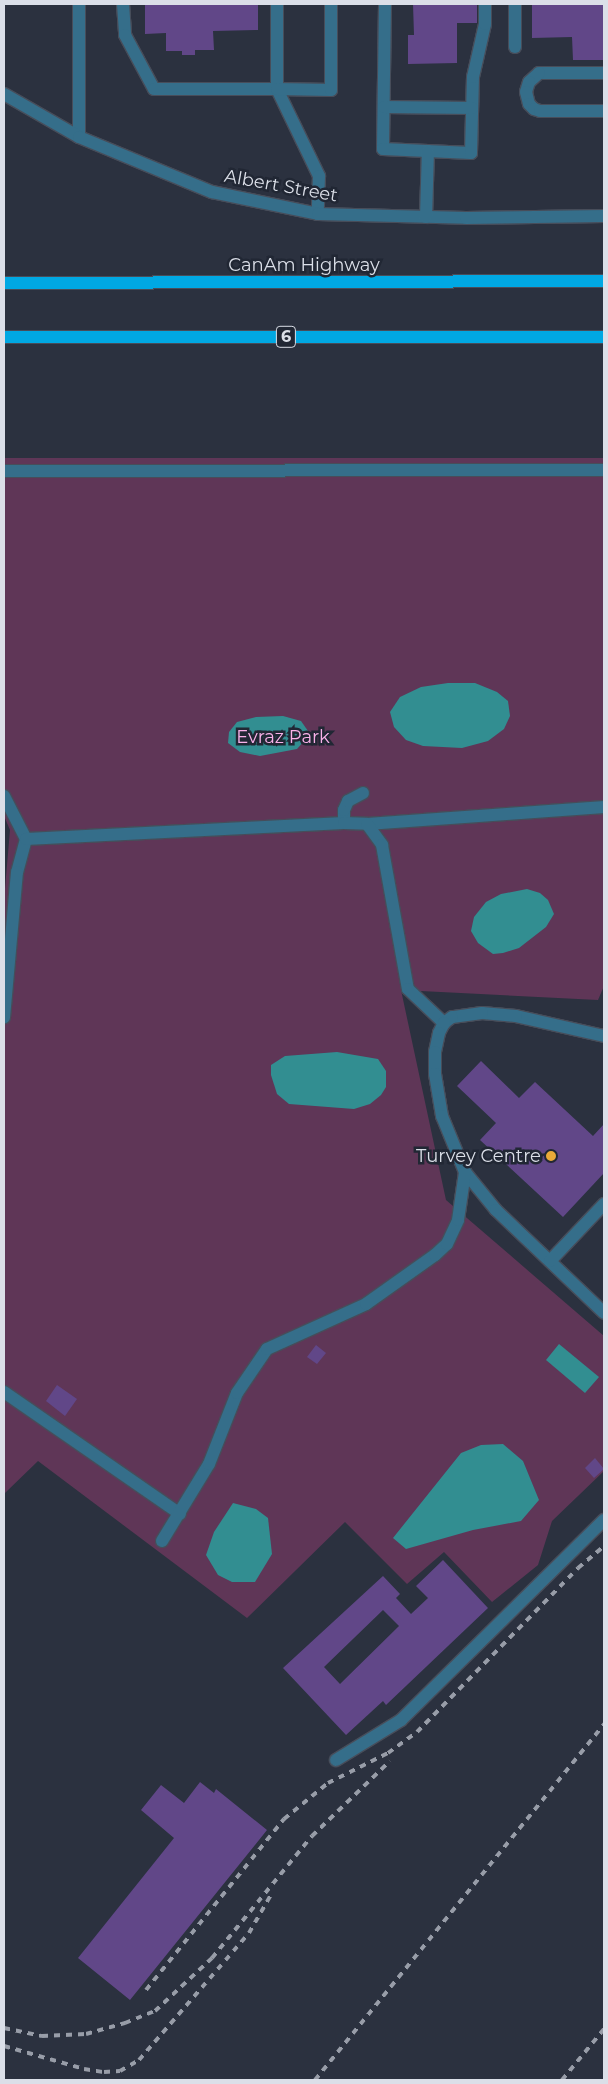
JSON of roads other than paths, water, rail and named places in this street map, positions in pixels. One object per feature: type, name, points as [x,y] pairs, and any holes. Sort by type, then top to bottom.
[{"type":"main road","name":"CanAm Highway","points":[[4,283],[604,281]]},
{"type":"main road","name":"6","points":[[4,338],[604,337]]},
{"type":"street","points":[[79,4],[79,137]]},
{"type":"street","points":[[123,4],[125,34],[154,89],[277,90],[331,90],[331,4]]},
{"type":"street","points":[[277,4],[277,90],[319,176],[318,214]]},
{"type":"street","points":[[385,4],[383,149],[471,153],[473,77],[485,24],[484,4]]},
{"type":"street","points":[[515,4],[515,47]]},
{"type":"street","points":[[604,72],[539,73],[529,82],[526,92],[529,104],[534,109],[540,111],[604,111]]},
{"type":"street","name":"Albert Street","points":[[4,94],[79,137],[212,192],[318,214],[426,217],[604,216]]},
{"type":"street","points":[[384,107],[472,108]]},
{"type":"street","points":[[426,217],[428,150]]},
{"type":"street","points":[[4,470],[604,470]]},
{"type":"street","points":[[344,823],[344,810],[348,801],[363,793]]},
{"type":"street","points":[[4,796],[26,839],[17,872],[4,1017]]},
{"type":"street","points":[[26,839],[344,823],[367,824],[604,807]]},
{"type":"street","points":[[367,824],[382,845],[408,989],[444,1023]]},
{"type":"street","points":[[604,1036],[516,1016],[482,1013],[452,1017],[444,1023],[439,1034],[435,1052],[435,1074],[442,1116],[465,1172],[496,1210],[604,1314]]},
{"type":"street","points":[[162,1541],[209,1464],[237,1393],[267,1349],[366,1304],[435,1255],[447,1244],[458,1220],[465,1172]]},
{"type":"street","points":[[550,1261],[604,1204]]},
{"type":"street","points":[[4,1392],[180,1514]]},
{"type":"street","points":[[336,1760],[401,1720],[604,1520]]},
{"type":"railway","points":[[146,1990],[284,1819],[328,1783],[388,1753],[417,1732],[578,1568],[604,1546]]},
{"type":"railway","points":[[315,2080],[604,1724]]},
{"type":"railway","points":[[4,2028],[42,2036],[86,2034],[125,2023],[155,2011],[212,1958],[312,1836],[390,1761]]},
{"type":"railway","points":[[4,2046],[84,2069],[104,2072],[120,2071],[139,2060],[249,1933],[272,1893]]},
{"type":"railway","points":[[562,2080],[604,2029]]},
{"type":"place","name":"Turvey Centre","points":[[551,1156]]},
{"type":"park label","name":"Evraz Park","points":[[283,737]]}]
